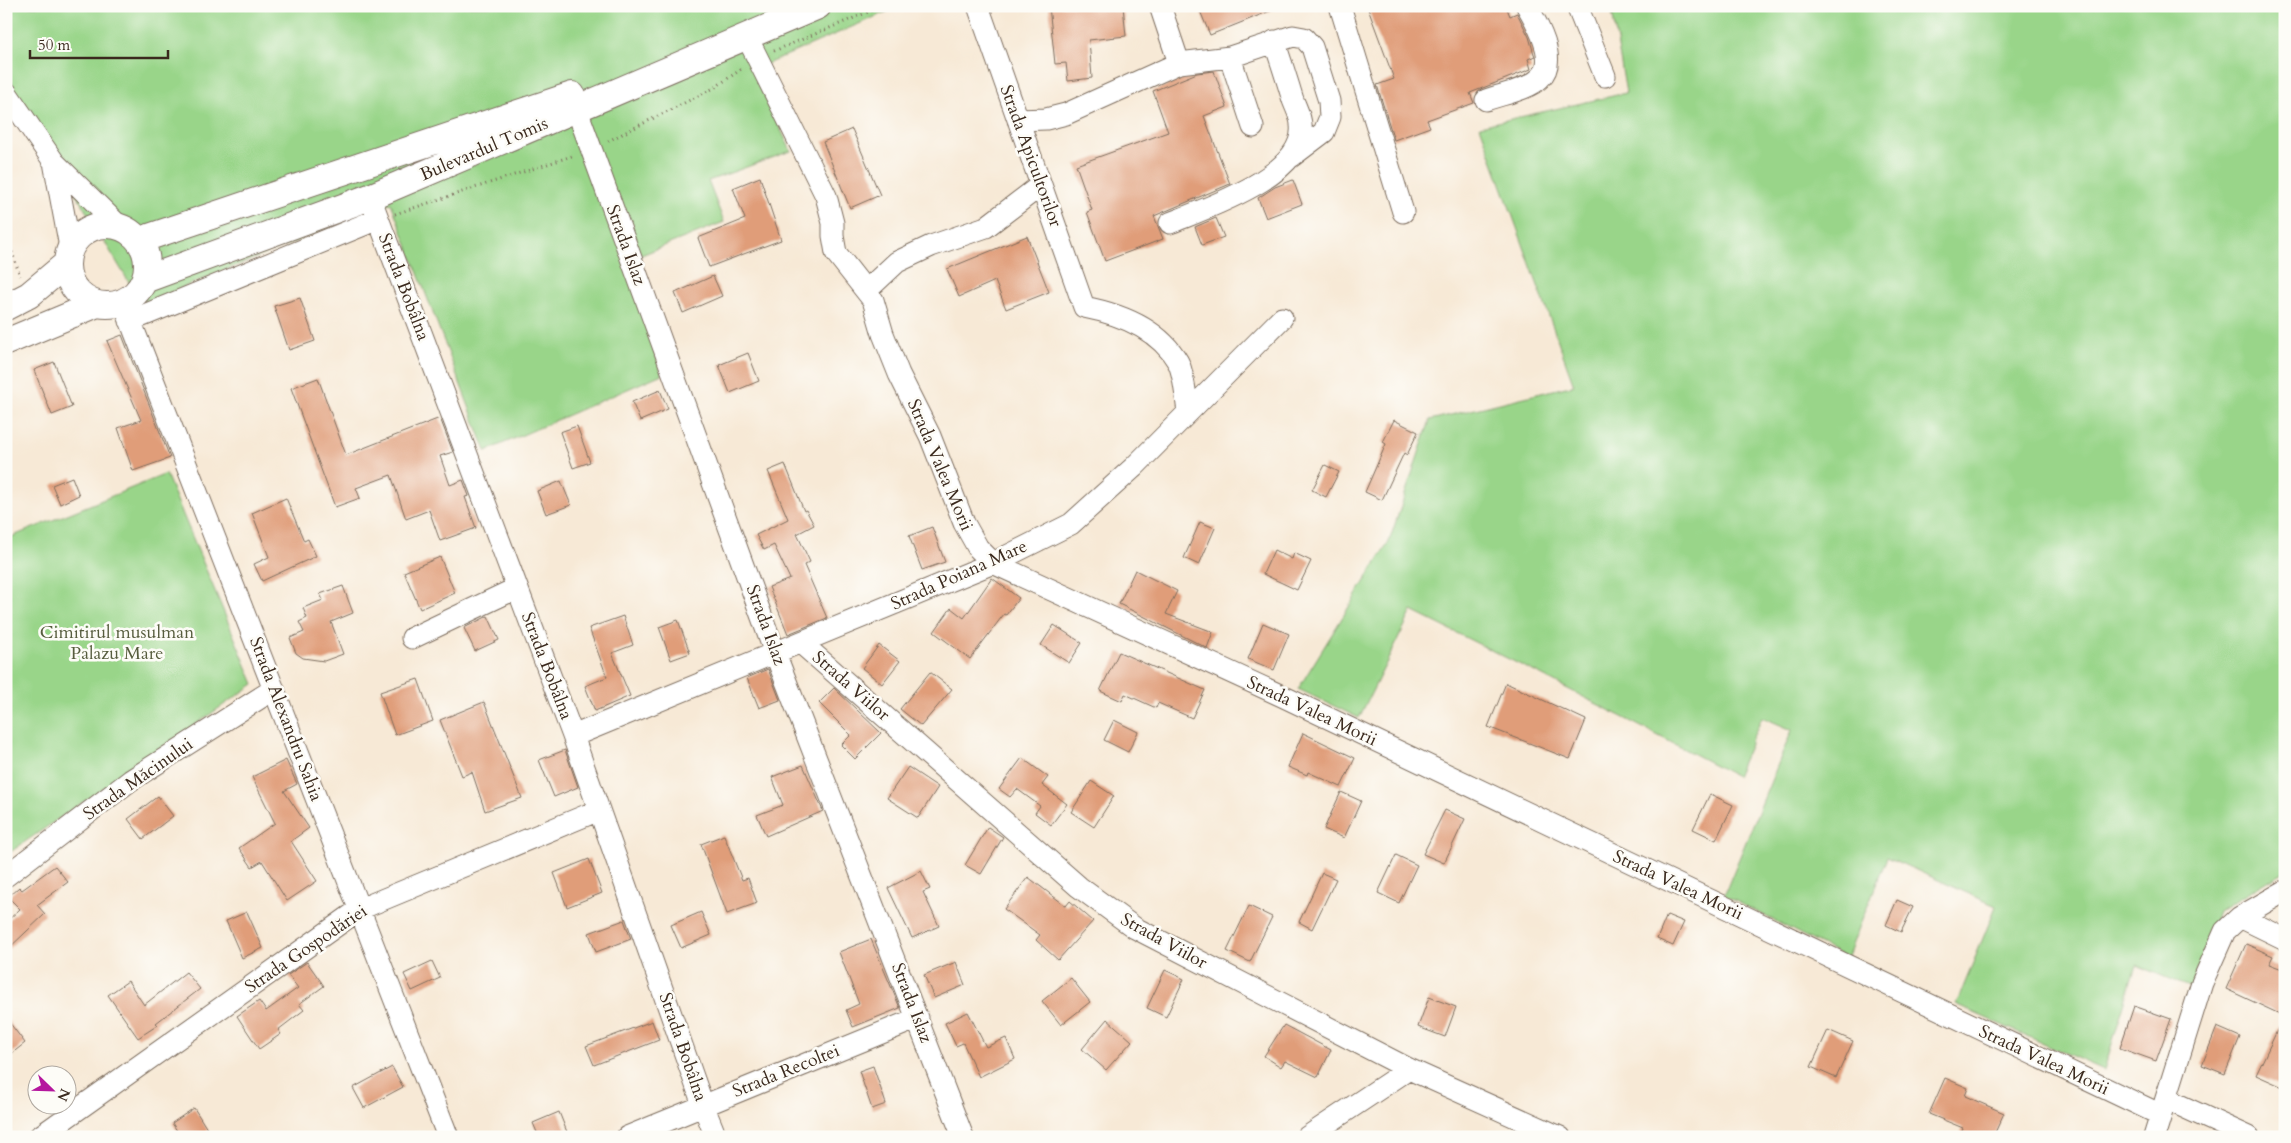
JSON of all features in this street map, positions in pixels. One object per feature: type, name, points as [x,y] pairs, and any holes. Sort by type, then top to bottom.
[{"type":"main road","name":"Bulevardul Tomis","points":[[140,240],[576,94],[779,6]]},
{"type":"main road","name":"Bulevardul Tomis","points":[[144,280],[374,208],[577,110],[752,48],[818,6]]},
{"type":"main road","points":[[6,307],[29,296],[68,255],[82,232],[99,224],[118,225],[130,231],[140,240],[146,253],[148,267],[144,280],[136,294],[116,309],[6,342]]},
{"type":"main road","points":[[68,255],[70,282],[81,296],[116,309]]},
{"type":"street","name":"Strada Apicultorilor","points":[[978,6],[1084,307],[1113,313],[1156,335],[1179,363],[1188,412]]},
{"type":"street","points":[[1160,6],[1179,63]]},
{"type":"street","points":[[1340,6],[1403,212]]},
{"type":"street","points":[[1486,100],[1532,84],[1541,78],[1547,69],[1546,48],[1526,6]]},
{"type":"street","points":[[1577,6],[1605,76]]},
{"type":"street","points":[[1018,120],[1046,119],[1066,114],[1179,63],[1230,57],[1293,36],[1304,38],[1312,47],[1329,101],[1330,117],[1324,132],[1291,157],[1280,168],[1248,190],[1170,223]]},
{"type":"street","points":[[1274,41],[1302,126],[1299,142],[1291,157]]},
{"type":"street","name":"Strada Valea Morii","points":[[752,48],[826,196],[833,223],[836,253],[873,300],[883,334],[930,436],[964,523],[978,548],[993,563],[2163,1107],[2249,1137]]},
{"type":"street","points":[[1230,57],[1253,127]]},
{"type":"street","points":[[6,92],[54,162],[118,225]]},
{"type":"street","name":"Strada Islaz","points":[[577,110],[775,653],[963,1137]]},
{"type":"street","points":[[54,162],[68,255]]},
{"type":"street","points":[[866,290],[896,262],[986,227],[1041,185]]},
{"type":"street","points":[[116,309],[374,208]]},
{"type":"street","name":"Strada Bobâlna","points":[[374,208],[573,736],[716,1137]]},
{"type":"street","name":"Strada Alexandru Sahia","points":[[116,309],[274,689],[448,1137]]},
{"type":"street","name":"Strada Poiana Mare","points":[[573,736],[993,563],[1070,524],[1134,467],[1282,318]]},
{"type":"street","points":[[412,638],[517,588]]},
{"type":"street","name":"Strada Viilor","points":[[801,642],[1079,887],[1135,928],[1409,1069],[1560,1137]]},
{"type":"street","name":"Strada Măcinului","points":[[6,876],[131,780],[274,689]]},
{"type":"street","name":"Strada Gospodăriei","points":[[38,1137],[360,909],[599,810]]},
{"type":"street","points":[[2154,1137],[2202,983],[2225,932],[2240,917],[2285,891]]},
{"type":"street","points":[[2240,917],[2285,939]]},
{"type":"street","name":"Strada Recoltei","points":[[626,1137],[918,1018]]},
{"type":"street","points":[[1307,1137],[1409,1069]]},
{"type":"path","points":[[374,208],[417,208],[591,149],[714,88],[752,48],[884,6]]},
{"type":"path","points":[[12,252],[23,283]]},
{"type":"green space","points":[[6,6],[900,6],[753,70],[791,151],[708,181],[724,222],[624,262],[662,374],[486,451],[391,203],[142,304],[6,78]]},
{"type":"green space","points":[[1611,6],[2285,6],[2285,871],[2218,911],[2191,988],[2136,965],[2104,1070],[1956,1005],[1996,906],[1887,857],[1847,958],[1724,895],[1792,730],[1762,717],[1736,776],[1412,611],[1359,718],[1298,689],[1389,542],[1430,420],[1574,385],[1480,126],[1626,93]]},
{"type":"green space","name":"Cimitirul musulman Palazu Mare","points":[[166,474],[254,684],[6,855],[6,539]]},
{"type":"building","points":[[1049,6],[1123,6],[1126,36],[1089,40],[1092,78],[1068,81],[1066,63],[1055,64]]},
{"type":"building","points":[[1198,6],[1280,6],[1280,7],[1210,35]]},
{"type":"building","points":[[1367,6],[1506,6],[1510,16],[1517,13],[1529,37],[1535,56],[1528,59],[1531,69],[1470,93],[1474,103],[1427,120],[1430,127],[1394,140],[1377,85],[1394,79]]},
{"type":"building","points":[[1214,71],[1227,107],[1204,116],[1230,184],[1154,216],[1163,239],[1105,261],[1087,212],[1092,210],[1076,165],[1168,132],[1153,91],[1197,73]]},
{"type":"building","points":[[852,129],[880,195],[850,208],[823,142]]},
{"type":"building","points":[[760,177],[781,240],[709,267],[698,238],[745,219],[733,188]]},
{"type":"building","points":[[1293,180],[1302,204],[1266,218],[1258,198],[1275,187]]},
{"type":"building","points":[[1216,218],[1224,237],[1202,245],[1195,227]]},
{"type":"building","points":[[1027,236],[1049,292],[1006,309],[995,281],[959,297],[947,269]]},
{"type":"building","points":[[713,276],[722,296],[683,313],[675,293]]},
{"type":"building","points":[[300,298],[315,341],[289,350],[274,306]]},
{"type":"building","points":[[122,335],[170,458],[133,471],[118,428],[141,420],[107,341]]},
{"type":"building","points":[[748,353],[759,381],[730,393],[719,365]]},
{"type":"building","points":[[54,362],[72,407],[52,415],[34,370]]},
{"type":"building","points":[[318,378],[346,455],[440,418],[453,452],[440,456],[450,485],[463,480],[469,496],[465,497],[476,528],[440,541],[429,510],[406,519],[391,475],[356,488],[360,498],[335,507],[291,388]]},
{"type":"building","points":[[660,390],[668,409],[640,421],[632,402]]},
{"type":"building","points":[[1394,420],[1418,432],[1407,455],[1404,453],[1382,500],[1365,492],[1386,444],[1383,442]]},
{"type":"building","points":[[577,426],[590,462],[573,468],[560,432]]},
{"type":"building","points":[[785,464],[804,511],[806,510],[814,525],[797,534],[810,562],[804,565],[827,618],[788,634],[769,587],[790,579],[774,545],[764,550],[756,535],[788,519],[768,471]]},
{"type":"building","points":[[1325,465],[1339,472],[1326,497],[1312,490]]},
{"type":"building","points":[[72,477],[79,495],[60,504],[52,485]]},
{"type":"building","points":[[561,481],[571,505],[546,514],[537,491]]},
{"type":"building","points":[[286,498],[304,541],[308,539],[316,556],[262,581],[254,564],[269,557],[252,513]]},
{"type":"building","points":[[1200,522],[1215,528],[1199,565],[1184,558]]},
{"type":"building","points":[[932,527],[945,562],[922,570],[909,536]]},
{"type":"building","points":[[1274,550],[1292,559],[1294,553],[1311,561],[1297,590],[1263,574]]},
{"type":"building","points":[[440,557],[455,593],[420,609],[404,572]]},
{"type":"building","points":[[1135,570],[1177,591],[1166,614],[1213,632],[1207,648],[1119,604]]},
{"type":"building","points":[[992,578],[1019,598],[1006,615],[1004,614],[970,659],[934,632],[951,608],[964,618]]},
{"type":"building","points":[[343,586],[353,613],[331,622],[343,654],[324,661],[303,658],[296,653],[290,638],[304,632],[299,622],[307,618],[303,608],[323,600],[320,594]]},
{"type":"building","points":[[488,616],[499,640],[475,651],[464,628]]},
{"type":"building","points":[[623,616],[633,645],[612,653],[630,696],[595,711],[585,686],[607,677],[589,628]]},
{"type":"building","points":[[678,620],[690,653],[671,660],[659,627]]},
{"type":"building","points":[[1263,623],[1289,634],[1274,670],[1248,659]]},
{"type":"building","points":[[1054,625],[1082,643],[1069,663],[1041,645]]},
{"type":"building","points":[[879,645],[900,661],[882,684],[862,668]]},
{"type":"building","points":[[1119,652],[1205,690],[1192,718],[1158,703],[1156,708],[1125,694],[1122,701],[1100,691]]},
{"type":"building","points":[[768,669],[780,700],[759,708],[747,678]]},
{"type":"building","points":[[930,672],[952,689],[921,726],[900,709]]},
{"type":"building","points":[[418,679],[433,721],[395,735],[380,692]]},
{"type":"building","points":[[1506,683],[1586,720],[1570,759],[1488,727]]},
{"type":"building","points":[[834,688],[881,733],[855,759],[841,745],[851,735],[819,703]]},
{"type":"building","points":[[484,702],[522,798],[485,811],[472,772],[462,776],[440,720]]},
{"type":"building","points":[[1114,720],[1138,732],[1128,752],[1104,740]]},
{"type":"building","points":[[1303,733],[1355,758],[1341,787],[1308,772],[1307,775],[1288,767]]},
{"type":"building","points":[[565,750],[578,787],[554,797],[539,760]]},
{"type":"building","points":[[1022,758],[1048,777],[1042,785],[1067,804],[1051,825],[1035,813],[1040,806],[1017,789],[1010,797],[999,789]]},
{"type":"building","points":[[286,760],[297,784],[284,791],[309,828],[291,841],[317,881],[287,901],[262,861],[252,867],[239,848],[275,823],[252,777]]},
{"type":"building","points":[[803,765],[823,811],[766,836],[757,815],[783,805],[772,777]]},
{"type":"building","points":[[908,767],[938,787],[918,818],[887,798]]},
{"type":"building","points":[[1091,781],[1114,796],[1094,827],[1071,812]]},
{"type":"building","points":[[1341,792],[1361,801],[1344,838],[1324,829]]},
{"type":"building","points":[[1710,794],[1733,805],[1716,840],[1693,829]]},
{"type":"building","points":[[158,796],[173,816],[143,839],[128,819]]},
{"type":"building","points":[[1445,810],[1465,819],[1444,863],[1423,854]]},
{"type":"building","points":[[988,827],[1003,837],[981,874],[965,865]]},
{"type":"building","points":[[724,835],[742,880],[748,878],[757,903],[727,914],[701,844]]},
{"type":"building","points":[[1396,855],[1417,865],[1399,903],[1378,893]]},
{"type":"building","points":[[589,859],[602,893],[567,907],[554,873]]},
{"type":"building","points":[[55,866],[68,882],[37,905],[45,914],[6,951],[6,922],[20,909],[8,897],[19,887],[22,890]]},
{"type":"building","points":[[921,871],[930,889],[923,892],[939,926],[912,938],[888,888]]},
{"type":"building","points":[[1322,873],[1336,879],[1312,929],[1299,922]]},
{"type":"building","points":[[1028,877],[1066,906],[1070,901],[1093,921],[1058,960],[1036,940],[1040,935],[1004,909]]},
{"type":"building","points":[[1897,900],[1913,907],[1901,932],[1886,925]]},
{"type":"building","points":[[1249,906],[1272,917],[1250,962],[1227,951]]},
{"type":"building","points":[[247,912],[263,948],[242,958],[226,921]]},
{"type":"building","points":[[701,912],[711,935],[681,948],[671,925]]},
{"type":"building","points":[[1667,915],[1684,922],[1673,946],[1657,939]]},
{"type":"building","points":[[624,920],[631,939],[596,952],[589,933]]},
{"type":"building","points":[[871,939],[900,1008],[853,1027],[846,1010],[859,1004],[839,952]]},
{"type":"building","points":[[2246,944],[2273,956],[2269,964],[2285,970],[2285,1088],[2256,1075],[2284,1016],[2226,989]]},
{"type":"building","points":[[432,961],[440,978],[412,991],[404,974]]},
{"type":"building","points":[[307,962],[324,986],[299,1004],[304,1010],[278,1030],[281,1034],[259,1049],[237,1016],[259,1001],[266,1011],[298,988],[288,975]]},
{"type":"building","points":[[956,962],[965,985],[934,998],[924,975]]},
{"type":"building","points":[[1165,970],[1184,979],[1166,1017],[1147,1008]]},
{"type":"building","points":[[186,972],[200,989],[156,1023],[158,1025],[138,1038],[108,995],[128,981],[144,1005]]},
{"type":"building","points":[[1071,978],[1090,1002],[1061,1025],[1042,1001]]},
{"type":"building","points":[[1429,997],[1456,1007],[1445,1037],[1418,1027]]},
{"type":"building","points":[[2134,1006],[2171,1019],[2156,1061],[2120,1048]]},
{"type":"building","points":[[968,1012],[986,1047],[1006,1038],[1015,1059],[979,1077],[963,1043],[956,1046],[945,1023]]},
{"type":"building","points":[[6,1018],[25,1043],[6,1058]]},
{"type":"building","points":[[1107,1019],[1132,1041],[1106,1070],[1082,1049]]},
{"type":"building","points":[[652,1021],[659,1040],[594,1065],[586,1046]]},
{"type":"building","points":[[1284,1025],[1331,1050],[1318,1077],[1285,1061],[1281,1067],[1264,1056]]},
{"type":"building","points":[[2217,1027],[2240,1037],[2225,1074],[2202,1065]]},
{"type":"building","points":[[1828,1030],[1853,1041],[1836,1078],[1811,1067]]},
{"type":"building","points":[[873,1066],[886,1104],[872,1109],[859,1071]]},
{"type":"building","points":[[392,1067],[403,1087],[364,1108],[353,1088]]},
{"type":"building","points":[[1945,1078],[1968,1088],[1965,1096],[2004,1113],[1993,1137],[1959,1137],[1963,1128],[1929,1114]]},
{"type":"building","points":[[194,1108],[212,1137],[181,1137],[172,1123]]},
{"type":"building","points":[[559,1112],[569,1137],[539,1137],[533,1123]]}]
